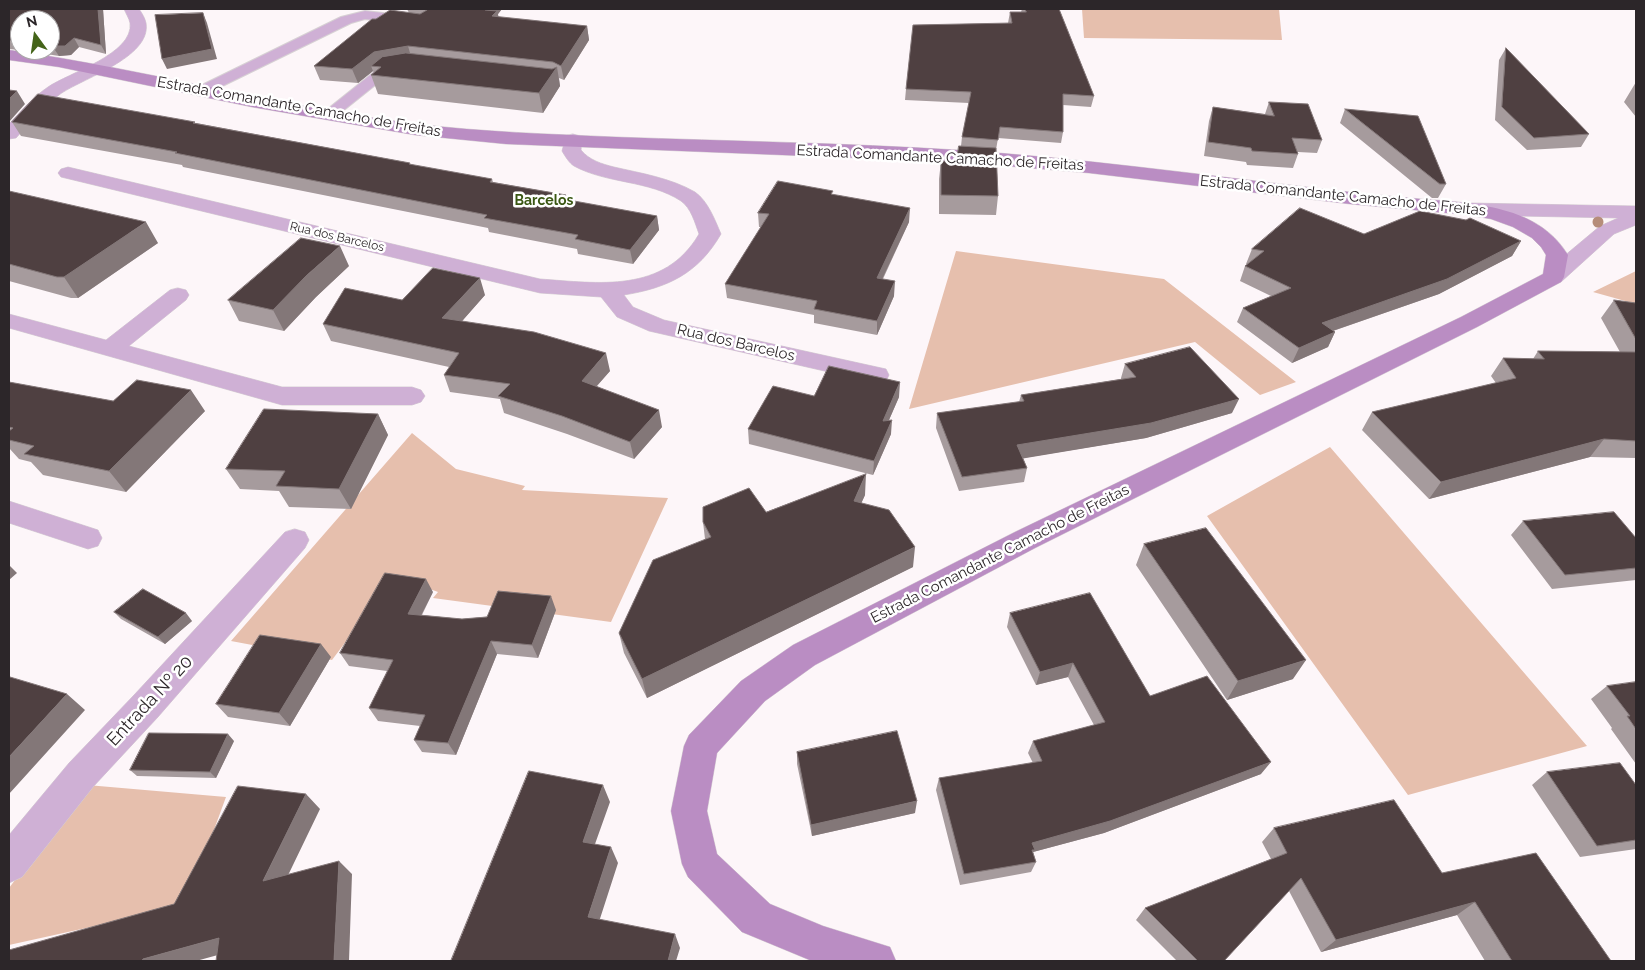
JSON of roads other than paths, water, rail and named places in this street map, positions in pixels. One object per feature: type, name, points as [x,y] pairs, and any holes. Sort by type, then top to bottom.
[{"type":"main road","name":"Estrada Comandante Camacho de Freitas","points":[[9,55],[415,130],[506,138],[977,158],[1089,167],[1350,198],[1468,209],[1496,214],[1520,223],[1539,234],[1550,244],[1557,254],[1553,277],[1469,322],[1025,540],[812,650],[753,691],[701,746],[689,811],[700,864],[756,918],[823,946],[876,961]]},
{"type":"street","points":[[9,134],[53,91],[118,57],[131,44],[139,24],[132,9]]},
{"type":"street","name":"Rua dos Barcelos","points":[[68,173],[540,286],[607,290],[647,284],[680,269],[702,248],[710,234],[703,215],[689,197],[662,185],[579,162],[571,151],[573,140]]},
{"type":"street","points":[[1468,209],[1636,212]]},
{"type":"street","points":[[1553,277],[1607,230],[1636,218]]},
{"type":"street","name":"Rua dos Barcelos","points":[[607,290],[625,312],[657,326],[877,375]]},
{"type":"street","points":[[110,349],[178,295]]},
{"type":"street","points":[[9,321],[282,396],[412,396]]},
{"type":"street","points":[[9,512],[88,538]]},
{"type":"street","name":"Entrada Nº 20","points":[[9,864],[81,775],[153,699],[295,540]]},
{"type":"lane","points":[[201,91],[357,16],[424,22]]},
{"type":"lane","points":[[329,115],[384,71],[412,66]]},
{"type":"district","name":"Barcelos","points":[[544,201]]}]
